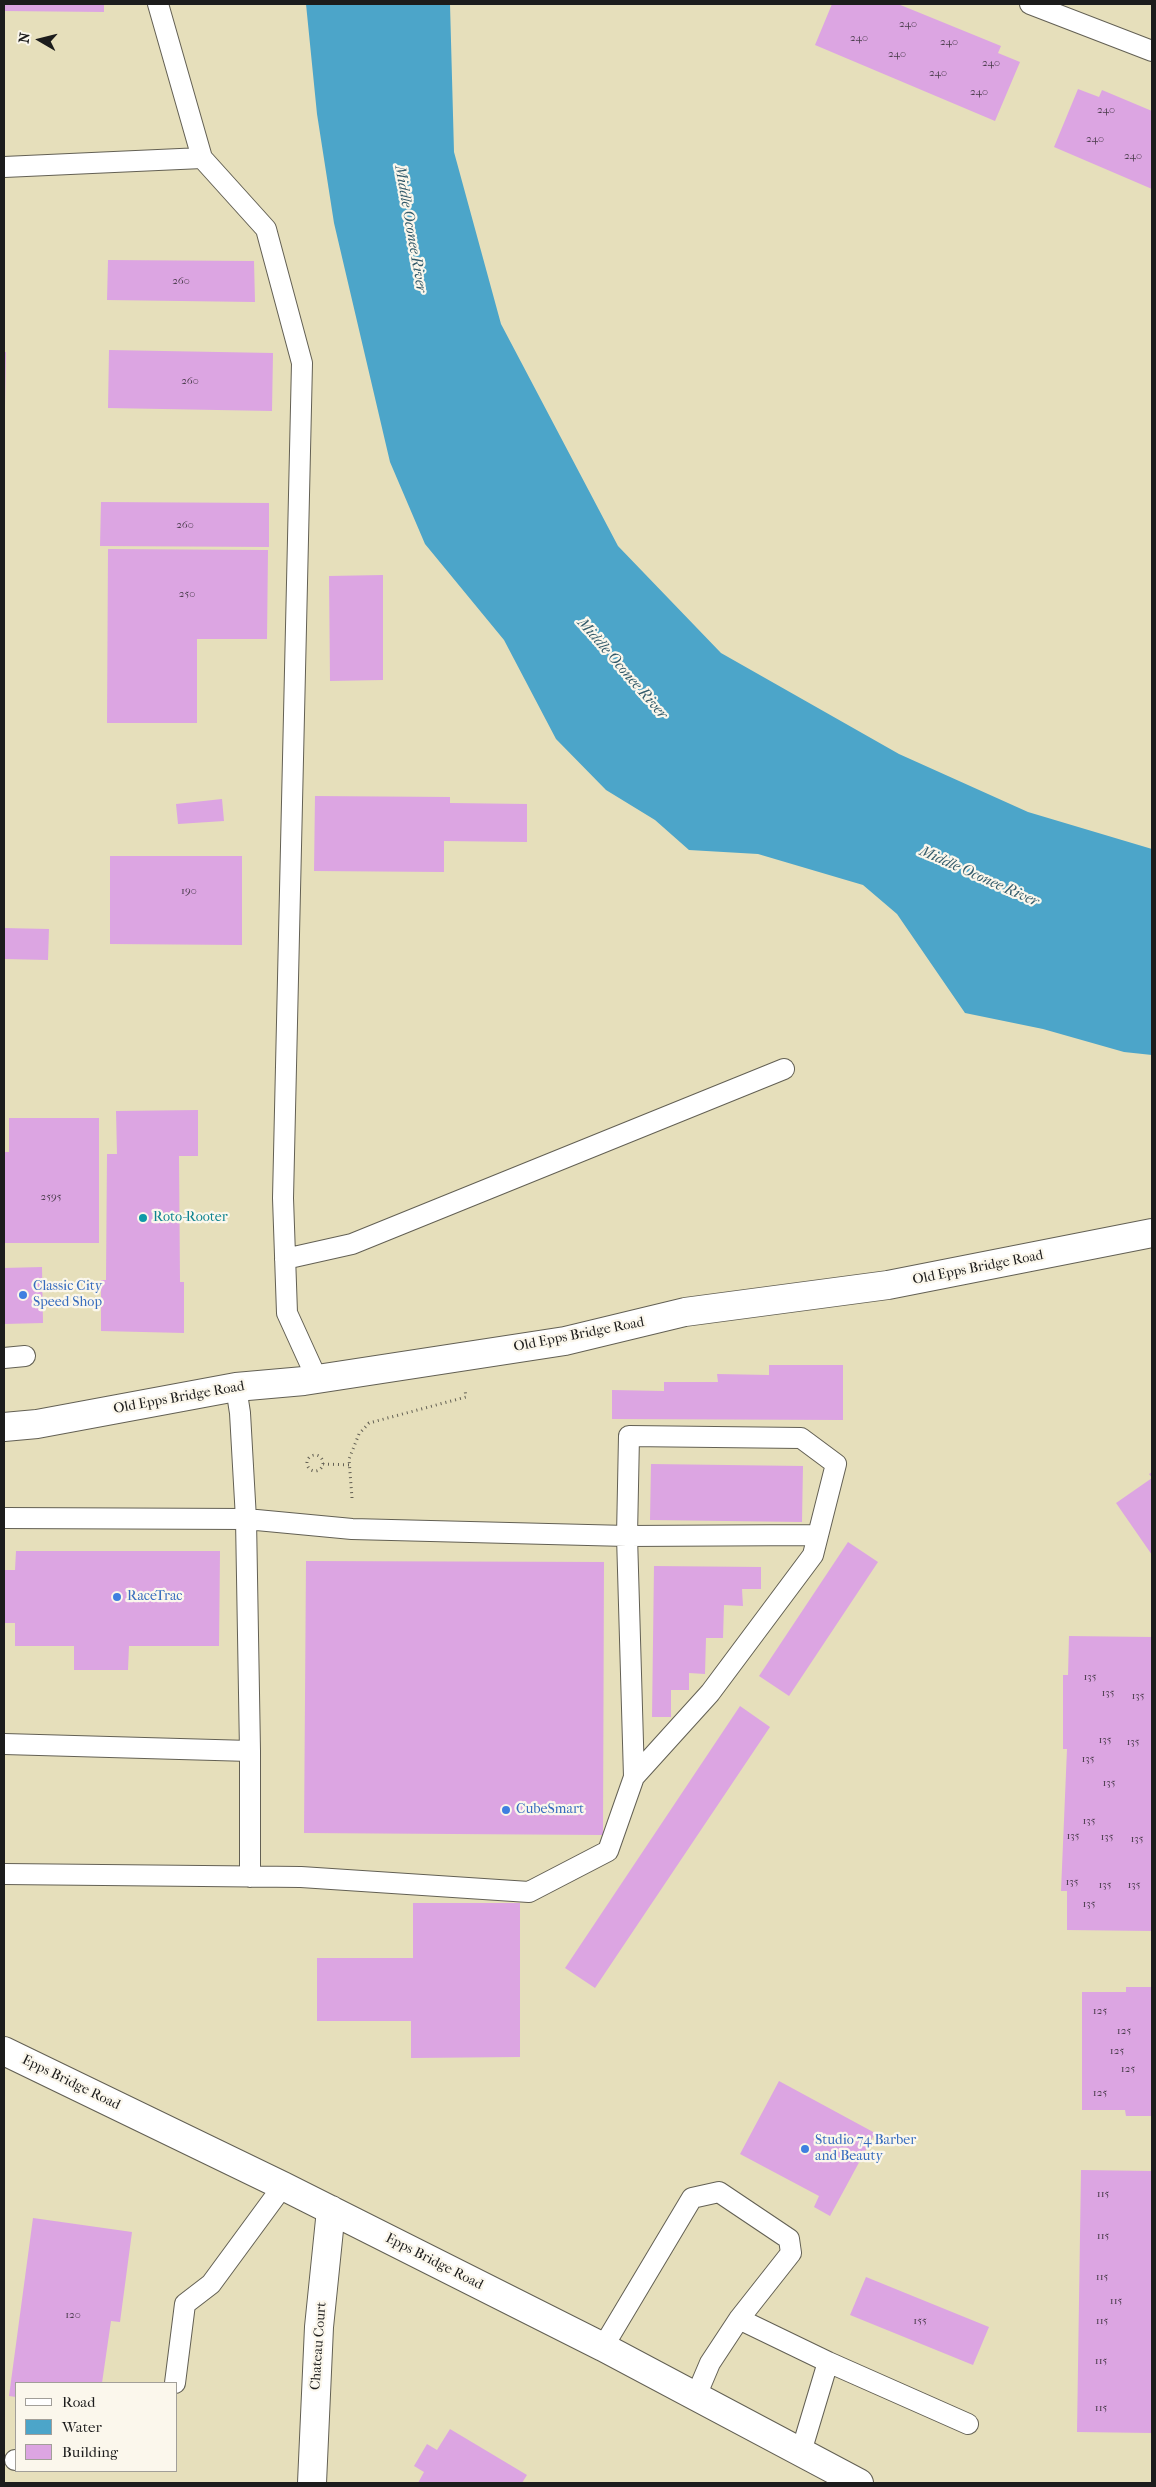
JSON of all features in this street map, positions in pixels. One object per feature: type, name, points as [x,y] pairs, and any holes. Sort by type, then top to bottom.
[{"type":"street","name":"Old Epps Bridge Road","points":[[4,1427],[37,1424],[236,1387],[317,1379],[565,1341],[685,1312],[888,1286],[1152,1233]]},
{"type":"street","name":"Epps Bridge Road","points":[[4,2053],[331,2210],[603,2347],[859,2483]]},
{"type":"street","name":"Chateau Court","points":[[312,2483],[319,2327],[331,2210]]},
{"type":"lane","points":[[158,4],[202,158],[266,229],[302,363],[283,1198],[287,1313],[317,1379]]},
{"type":"lane","points":[[1030,4],[1152,51]]},
{"type":"lane","points":[[4,167],[202,158]]},
{"type":"lane","points":[[285,1259],[352,1244],[784,1069]]},
{"type":"lane","points":[[4,1358],[25,1356]]},
{"type":"lane","points":[[236,1387],[240,1413],[246,1519],[250,1877]]},
{"type":"lane","points":[[4,1874],[301,1877],[529,1892],[608,1851],[634,1777],[627,1536],[629,1436],[800,1438],[836,1464],[812,1555],[710,1693],[634,1777]]},
{"type":"lane","points":[[4,1518],[246,1519],[352,1529],[627,1536],[818,1535]]},
{"type":"lane","points":[[4,1744],[250,1751]]},
{"type":"lane","points":[[175,2382],[185,2304],[211,2284],[283,2186]]},
{"type":"lane","points":[[603,2347],[692,2198],[719,2192],[789,2239],[791,2252],[739,2319],[710,2363],[696,2396]]},
{"type":"lane","points":[[739,2319],[828,2362],[968,2424]]},
{"type":"lane","points":[[800,2452],[828,2362]]},
{"type":"path","points":[[352,1494],[349,1459],[359,1434],[369,1423],[466,1397],[464,1384]]},
{"type":"path","points":[[318,1455],[323,1464],[318,1470],[313,1470],[308,1468],[307,1460],[310,1456],[318,1455]]},
{"type":"path","points":[[323,1464],[350,1465]]},
{"type":"water","name":"Middle Oconee River","points":[[306,4],[450,4],[454,152],[501,324],[618,546],[721,653],[899,754],[1028,812],[1152,849],[1152,1055],[1124,1052],[1043,1029],[965,1013],[897,914],[863,885],[758,854],[689,850],[655,820],[606,790],[556,739],[504,640],[425,544],[390,462],[334,223],[317,114]]},
{"type":"building","points":[[4,4],[104,4],[104,12],[4,11]]},
{"type":"building","points":[[832,4],[898,4],[1001,46],[998,53],[1020,62],[995,121],[815,45]]},
{"type":"building","points":[[1078,89],[1099,97],[1102,90],[1152,111],[1152,189],[1054,147]]},
{"type":"building","points":[[108,260],[254,261],[255,302],[107,300]]},
{"type":"building","points":[[109,350],[273,353],[272,411],[108,408]]},
{"type":"building","points":[[4,352],[6,352],[5,405],[4,405]]},
{"type":"building","points":[[101,502],[269,503],[269,547],[100,546]]},
{"type":"building","points":[[108,549],[268,550],[267,639],[197,639],[197,723],[107,723]]},
{"type":"building","points":[[383,575],[383,680],[330,681],[329,576]]},
{"type":"building","points":[[315,796],[450,797],[450,803],[527,804],[527,842],[444,841],[444,872],[314,871]]},
{"type":"building","points":[[222,799],[224,821],[178,824],[176,804]]},
{"type":"building","points":[[110,856],[242,856],[242,945],[110,944]]},
{"type":"building","points":[[4,928],[49,929],[48,960],[4,959]]},
{"type":"building","name":"Roto-Rooter","points":[[198,1110],[198,1156],[179,1156],[180,1282],[184,1282],[184,1333],[101,1331],[101,1280],[106,1280],[107,1154],[117,1154],[116,1111]]},
{"type":"building","points":[[9,1118],[99,1118],[99,1243],[4,1243],[4,1152],[9,1152]]},
{"type":"building","name":"Classic City Speed Shop","points":[[42,1267],[43,1323],[4,1324],[4,1268]]},
{"type":"building","points":[[769,1365],[843,1365],[843,1420],[612,1419],[612,1390],[664,1391],[664,1382],[718,1382],[717,1374],[769,1375]]},
{"type":"building","points":[[651,1464],[803,1466],[802,1522],[650,1520]]},
{"type":"building","points":[[1152,1478],[1152,1555],[1116,1503]]},
{"type":"building","points":[[848,1542],[878,1562],[789,1696],[759,1676]]},
{"type":"building","name":"RaceTrac","points":[[16,1551],[220,1551],[219,1646],[129,1646],[128,1670],[74,1670],[74,1646],[15,1646],[15,1623],[4,1623],[4,1570],[15,1570]]},
{"type":"building","points":[[306,1561],[604,1562],[603,1835],[304,1833]]},
{"type":"building","points":[[654,1566],[761,1567],[761,1589],[742,1589],[743,1606],[724,1605],[723,1638],[706,1638],[705,1674],[689,1673],[689,1690],[671,1690],[671,1717],[652,1717]]},
{"type":"building","points":[[1069,1636],[1152,1637],[1152,1931],[1067,1930],[1067,1891],[1061,1891],[1067,1749],[1063,1749],[1063,1675],[1068,1675]]},
{"type":"building","points":[[740,1706],[770,1727],[595,1988],[565,1968]]},
{"type":"building","points":[[413,1903],[520,1903],[520,2057],[411,2058],[411,2021],[317,2021],[317,1958],[413,1958]]},
{"type":"building","points":[[1126,1987],[1152,1987],[1152,2116],[1126,2116],[1125,2110],[1082,2110],[1082,1992],[1126,1992]]},
{"type":"building","name":"Studio 74 Barber and Beauty","points":[[779,2081],[875,2133],[830,2216],[814,2207],[819,2196],[740,2154]]},
{"type":"building","points":[[1081,2170],[1152,2171],[1152,2433],[1077,2432]]},
{"type":"building","points":[[33,2218],[132,2232],[120,2322],[111,2321],[102,2382],[15,2382],[15,2397],[9,2396]]},
{"type":"building","points":[[866,2277],[989,2327],[973,2365],[850,2315]]},
{"type":"building","points":[[450,2429],[527,2475],[522,2483],[418,2483],[424,2472],[414,2466],[427,2444],[437,2450]]},
{"type":"place","name":"Roto-Rooter","points":[[143,1218]]},
{"type":"place","name":"Classic City Speed Shop","points":[[23,1295]]},
{"type":"place","name":"RaceTrac","points":[[117,1597]]},
{"type":"place","name":"CubeSmart","points":[[506,1810]]},
{"type":"place","name":"Studio 74 Barber and Beauty","points":[[805,2149]]}]
